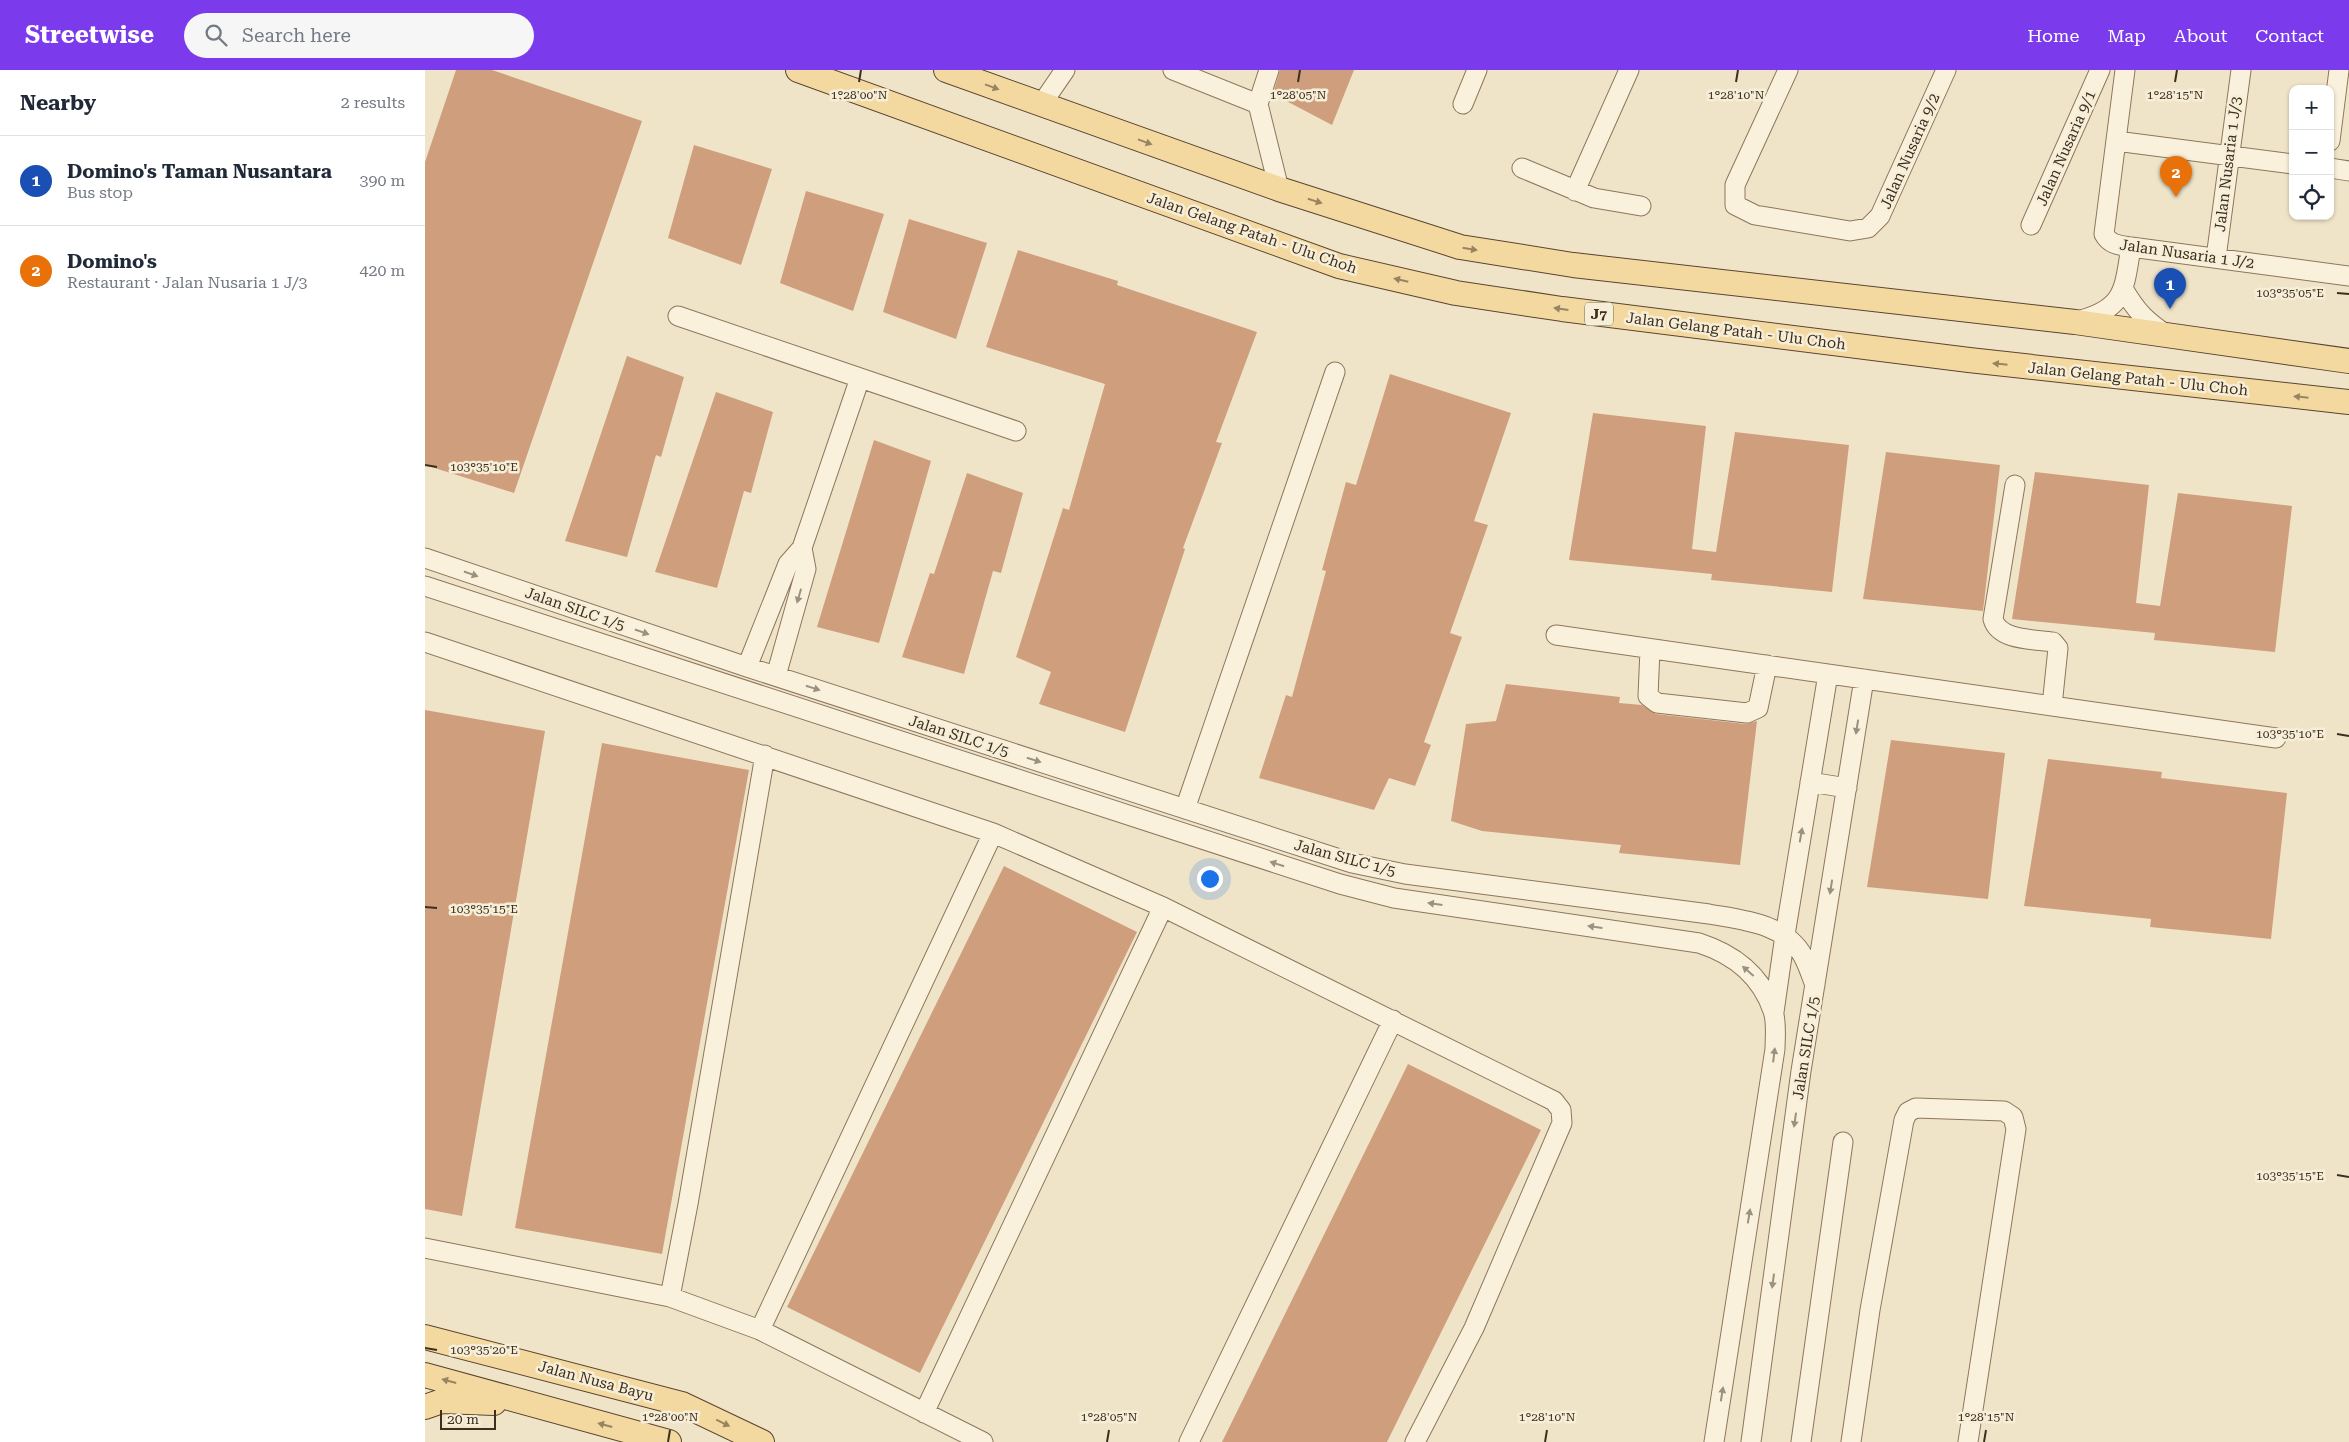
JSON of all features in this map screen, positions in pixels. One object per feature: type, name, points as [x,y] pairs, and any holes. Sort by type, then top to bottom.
[{"type":"main road","name":"Jalan Gelang Patah - Ulu Choh","points":[[798,70],[1339,266],[1456,293],[1562,309],[1969,360],[2349,402]]},
{"type":"main road","points":[[946,70],[1279,189],[1460,248],[1573,265],[2075,322],[2349,361]]},
{"type":"main road","name":"Jalan Nusa Bayu","points":[[425,1337],[682,1404],[762,1442]]},
{"type":"main road","points":[[425,1375],[669,1442]]},
{"type":"main road","points":[[425,1407],[443,1402],[530,1404]]},
{"type":"street","points":[[1041,105],[1065,70]]},
{"type":"street","points":[[1173,70],[1258,104]]},
{"type":"street","points":[[1269,70],[1258,104],[1279,189]]},
{"type":"street","points":[[1463,104],[1477,70]]},
{"type":"street","points":[[1575,191],[1629,70]]},
{"type":"street","name":"Jalan Nusaria 9/2","points":[[1788,70],[1735,185],[1735,205],[1755,215],[1850,231],[1868,228],[1881,216],[1946,70]]},
{"type":"street","name":"Jalan Nusaria 9/1","points":[[2031,225],[2100,70]]},
{"type":"street","name":"Jalan Nusaria 1 J/2","points":[[2125,70],[2104,234],[2113,245],[2349,276]]},
{"type":"street","name":"Jalan Nusaria 1 J/3","points":[[2216,258],[2241,70]]},
{"type":"street","points":[[2331,130],[2339,70]]},
{"type":"street","points":[[2116,141],[2289,164]]},
{"type":"street","points":[[1521,168],[1594,198],[1641,206]]},
{"type":"street","points":[[2334,169],[2349,171]]},
{"type":"street","points":[[2075,322],[2095,317],[2107,309],[2124,290],[2131,247]]},
{"type":"street","points":[[2124,290],[2137,312],[2150,324],[2169,336]]},
{"type":"street","points":[[678,316],[1016,431]]},
{"type":"street","points":[[1185,809],[1335,372]]},
{"type":"street","points":[[747,667],[787,564],[802,548],[859,378]]},
{"type":"street","points":[[2015,485],[1993,619],[1995,628],[2003,634],[2053,642],[2058,648],[2052,706]]},
{"type":"street","points":[[776,676],[806,569],[802,548]]},
{"type":"street","name":"Jalan SILC 1/5","points":[[425,558],[747,667],[1353,863],[1405,874],[1709,914],[1758,924],[1785,935],[1802,954],[1815,985],[1751,1442]]},
{"type":"street","name":"Jalan SILC 1/5","points":[[425,586],[1340,884],[1394,898],[1699,942],[1733,957],[1755,977],[1774,1012],[1775,1050],[1714,1442]]},
{"type":"street","points":[[1556,635],[2277,738]]},
{"type":"street","points":[[425,642],[993,833],[1163,907],[1554,1101],[1561,1110],[1562,1123],[1474,1328],[1415,1442]]},
{"type":"street","points":[[1650,649],[1649,696],[1657,703],[1747,713],[1758,708],[1767,665]]},
{"type":"street","points":[[1774,1012],[1785,935],[1829,674]]},
{"type":"street","points":[[1815,985],[1864,679]]},
{"type":"street","points":[[670,1297],[690,1195],[765,755]]},
{"type":"street","points":[[1811,782],[1847,788]]},
{"type":"street","points":[[759,1330],[993,833]]},
{"type":"street","points":[[924,1413],[1163,907]]},
{"type":"street","points":[[1189,1442],[1393,1020]]},
{"type":"street","points":[[1851,1442],[1871,1310],[1904,1120],[1908,1112],[1916,1108],[2004,1111],[2013,1118],[2015,1129],[1968,1442]]},
{"type":"street","points":[[1801,1442],[1843,1142]]},
{"type":"street","points":[[425,1248],[670,1297],[759,1330],[983,1442]]},
{"type":"building","points":[[456,70],[492,70],[642,121],[514,493],[425,465],[425,162]]},
{"type":"building","points":[[1280,70],[1354,70],[1332,125],[1273,94]]},
{"type":"building","points":[[694,145],[772,169],[741,265],[668,238]]},
{"type":"building","points":[[806,191],[884,214],[853,311],[780,283]]},
{"type":"building","points":[[909,219],[987,243],[956,339],[883,312]]},
{"type":"building","points":[[1018,250],[1118,281],[1117,285],[1257,332],[1216,442],[1222,443],[1183,548],[1185,549],[1125,732],[1039,704],[1051,672],[1016,657],[1063,508],[1069,510],[1105,384],[986,347]]},
{"type":"building","points":[[627,356],[684,377],[661,457],[656,455],[627,557],[565,541]]},
{"type":"building","points":[[1390,374],[1511,413],[1474,521],[1488,525],[1450,633],[1462,637],[1424,742],[1431,745],[1415,786],[1389,778],[1374,810],[1259,778],[1286,695],[1292,697],[1326,571],[1322,570],[1346,482],[1356,485]]},
{"type":"building","points":[[716,392],[773,412],[751,493],[744,491],[717,588],[655,572]]},
{"type":"building","points":[[1593,413],[1706,426],[1692,549],[1716,552],[1735,432],[1849,445],[1832,592],[1711,580],[1712,574],[1569,560]]},
{"type":"building","points":[[874,440],[931,461],[879,643],[817,627]]},
{"type":"building","points":[[1886,452],[2000,465],[1983,611],[1863,599]]},
{"type":"building","points":[[2035,472],[2149,485],[2136,603],[2160,606],[2178,493],[2292,506],[2275,652],[2154,640],[2155,633],[2012,619]]},
{"type":"building","points":[[967,473],[1023,493],[1001,573],[993,571],[964,674],[902,657],[930,573],[934,574]]},
{"type":"building","points":[[1506,684],[1620,697],[1619,703],[1642,705],[1656,714],[1746,724],[1757,721],[1740,865],[1619,853],[1621,845],[1482,831],[1451,821],[1466,724],[1496,721]]},
{"type":"building","points":[[425,710],[545,731],[462,1216],[425,1209]]},
{"type":"building","points":[[1891,740],[2005,753],[1988,899],[1867,887]]},
{"type":"building","points":[[602,743],[749,770],[662,1254],[515,1228]]},
{"type":"building","points":[[2048,759],[2162,772],[2161,778],[2287,793],[2271,939],[2150,927],[2151,919],[2024,906]]},
{"type":"building","points":[[1004,866],[1137,932],[920,1373],[787,1307]]},
{"type":"building","points":[[1408,1064],[1541,1130],[1387,1442],[1222,1442]]},
{"type":"place","name":"Domino's","points":[[2176,197]]},
{"type":"place","name":"Domino's Taman Nusantara","points":[[2170,309]]}]
